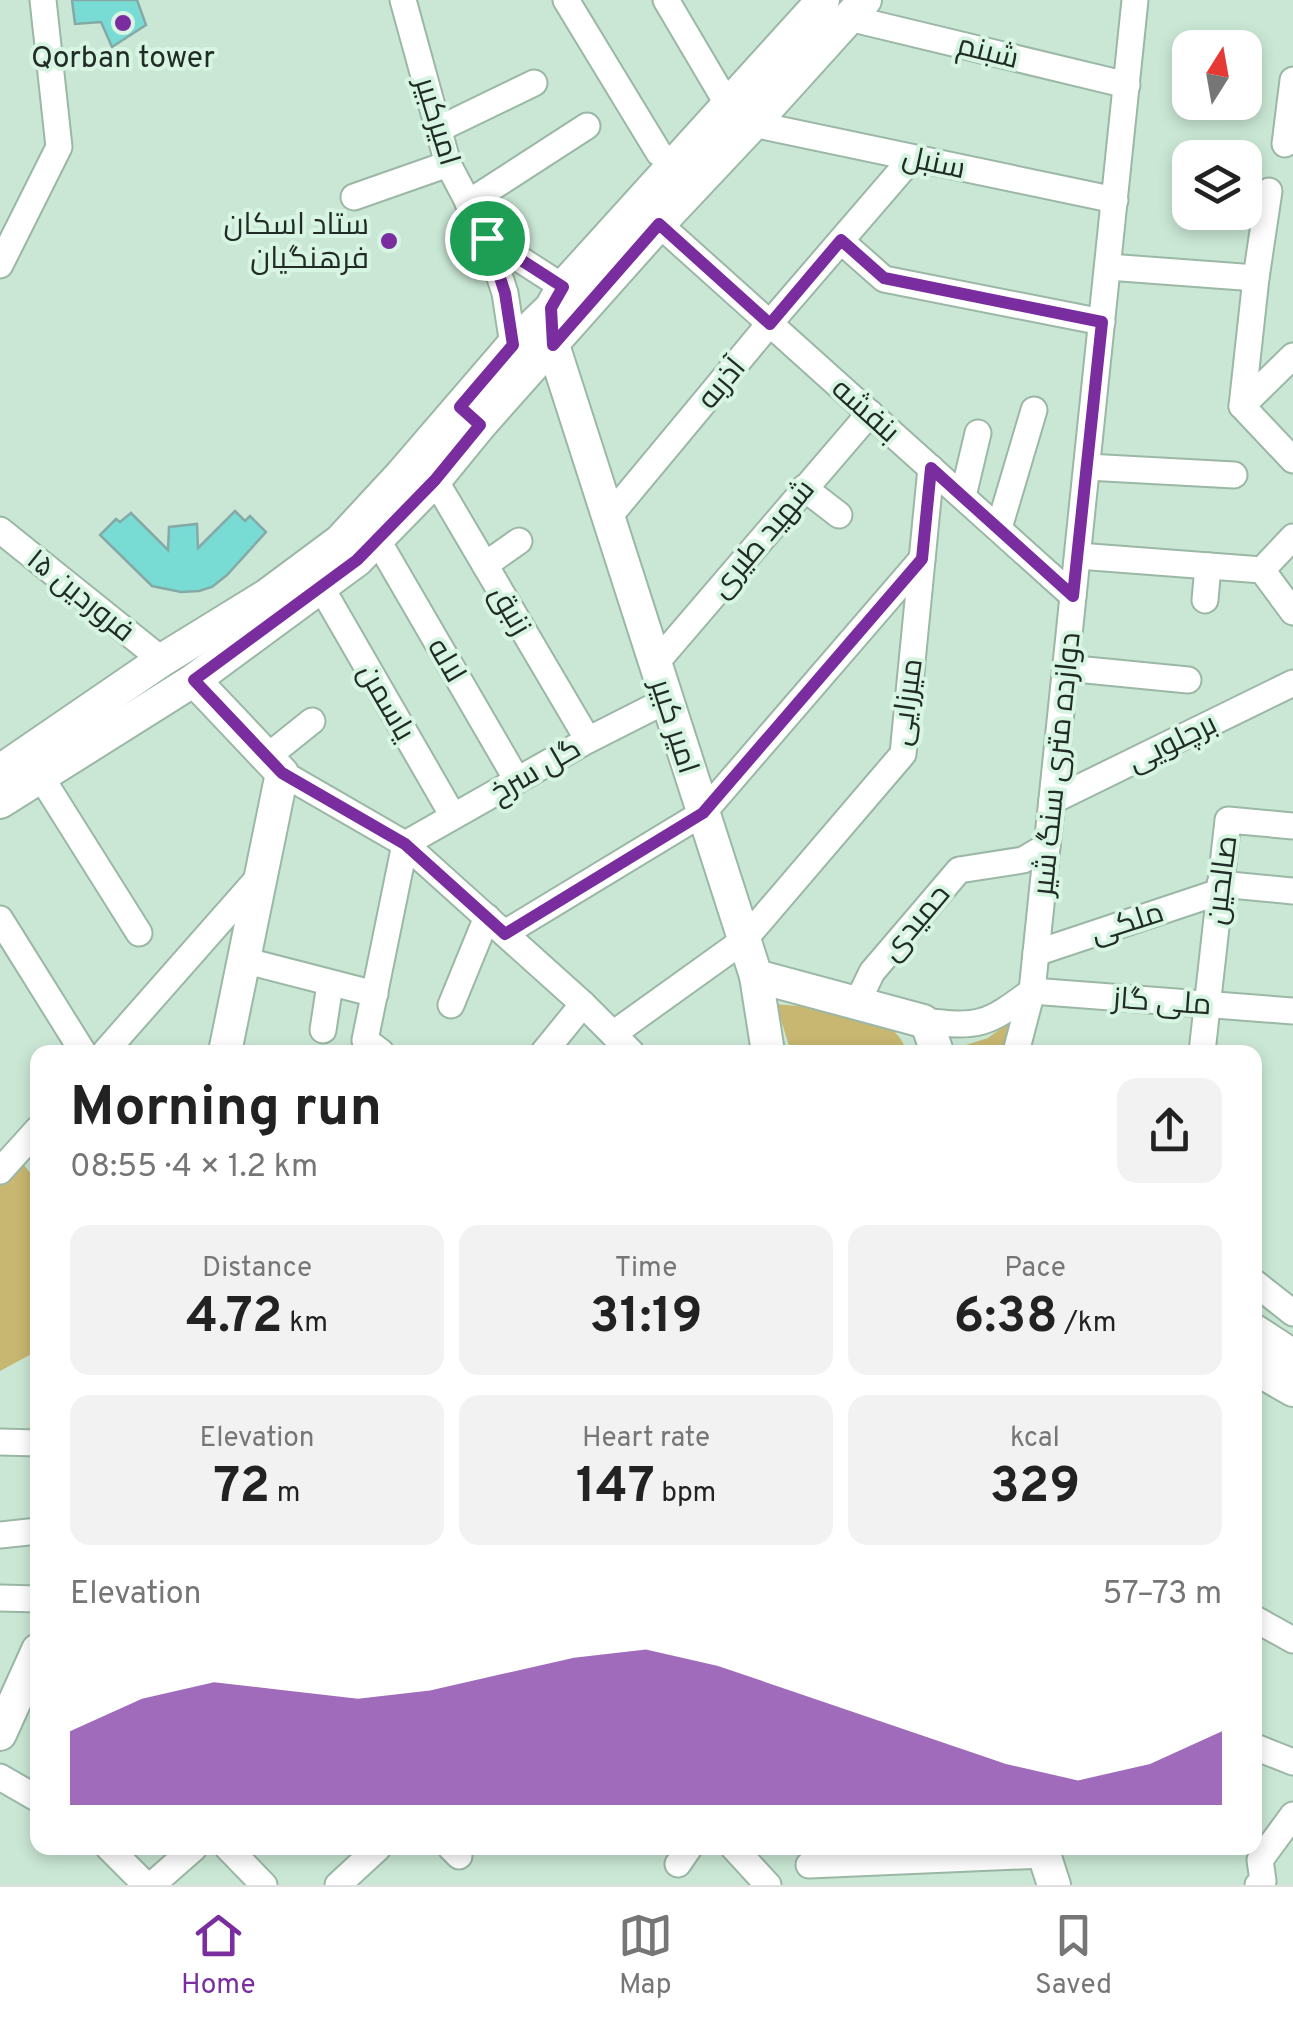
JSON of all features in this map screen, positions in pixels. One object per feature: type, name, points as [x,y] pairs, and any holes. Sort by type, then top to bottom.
[{"type":"main road","points":[[0,802],[194,680],[357,560],[435,480],[513,345],[679,165],[740,114],[826,7]]},
{"type":"main road","points":[[0,771],[162,660],[266,596],[340,541],[402,474],[553,345],[659,224],[679,165]]},
{"type":"main road","name":"امیر کبیر","points":[[557,298],[553,345],[756,976],[767,1045]]},
{"type":"main road","points":[[194,680],[274,765],[261,876],[226,1045]]},
{"type":"main road","points":[[756,976],[923,1021],[935,1045]]},
{"type":"main road","points":[[1262,1336],[1293,1356]]},
{"type":"main road","points":[[1262,1372],[1293,1390]]},
{"type":"main road","points":[[0,1734],[30,1668]]},
{"type":"main road","points":[[1052,1859],[1078,1885]]},
{"type":"street","points":[[0,265],[59,147],[43,0]]},
{"type":"street","name":"امیرکبیر","points":[[403,0],[448,164],[487,238],[505,293],[513,345]]},
{"type":"street","points":[[566,0],[679,165]]},
{"type":"street","points":[[666,0],[740,114]]},
{"type":"street","name":"دوازده متری سنگ شیر","points":[[1018,1045],[1032,991],[1135,0]]},
{"type":"street","name":"شبنم","points":[[826,7],[1127,85]]},
{"type":"street","points":[[1286,144],[1293,80]]},
{"type":"street","points":[[438,129],[534,83]]},
{"type":"street","name":"سنبل","points":[[740,114],[912,158],[1115,200]]},
{"type":"street","points":[[468,203],[588,126]]},
{"type":"street","name":"آذربه","points":[[608,518],[912,158]]},
{"type":"street","points":[[354,197],[448,164]]},
{"type":"street","points":[[1269,192],[1242,406],[1293,460]]},
{"type":"street","name":"بنفشه","points":[[659,224],[1073,596]]},
{"type":"street","points":[[487,238],[557,298]]},
{"type":"street","points":[[841,240],[884,278],[1102,322]]},
{"type":"street","points":[[1108,268],[1256,278]]},
{"type":"street","points":[[1242,406],[1293,356]]},
{"type":"street","points":[[1000,528],[1034,410]]},
{"type":"street","name":"شهید طیری","points":[[655,664],[870,413]]},
{"type":"street","points":[[962,496],[978,432]]},
{"type":"street","points":[[1087,467],[1234,475]]},
{"type":"street","name":"میرزایی","points":[[622,1043],[744,940],[903,754],[931,468]]},
{"type":"street","name":"زنبق","points":[[435,480],[588,740]]},
{"type":"street","points":[[804,488],[839,515]]},
{"type":"street","name":"۱۵ فروردین","points":[[0,530],[162,660]]},
{"type":"street","points":[[1262,570],[1293,537]]},
{"type":"street","name":"لاله","points":[[377,540],[517,780]]},
{"type":"street","points":[[485,565],[519,541]]},
{"type":"street","points":[[1078,556],[1262,570],[1293,612]]},
{"type":"street","points":[[451,1005],[496,925],[703,813],[922,559]]},
{"type":"street","points":[[1205,600],[1208,566]]},
{"type":"street","name":"یاسمن","points":[[321,587],[453,816]]},
{"type":"street","points":[[1066,668],[1188,680]]},
{"type":"street","name":"برچلویی","points":[[1052,800],[1293,683]]},
{"type":"street","name":"گل سرخ","points":[[405,844],[667,700]]},
{"type":"street","points":[[312,722],[274,765],[405,844],[622,1043]]},
{"type":"street","points":[[41,778],[139,933]]},
{"type":"street","name":"صالحین","points":[[1203,1045],[1228,820],[1293,826]]},
{"type":"street","points":[[372,1045],[365,1040],[405,844]]},
{"type":"street","name":"حمیدی","points":[[857,1003],[872,972],[959,870],[1023,860],[1047,846]]},
{"type":"street","points":[[111,1045],[261,876]]},
{"type":"street","name":"ملکی","points":[[1036,953],[1220,888],[1293,890]]},
{"type":"street","points":[[0,919],[79,1045]]},
{"type":"street","points":[[244,960],[374,994]]},
{"type":"street","points":[[323,1030],[330,984]]},
{"type":"street","points":[[923,1021],[970,1025],[1001,1013],[1032,991]]},
{"type":"street","name":"ملی گاز","points":[[1032,991],[1293,1011]]},
{"type":"street","points":[[550,1045],[583,1004]]},
{"type":"street","points":[[4,1155],[30,1136]]},
{"type":"street","points":[[1262,1289],[1293,1313]]},
{"type":"street","points":[[1262,1330],[1293,1326]]},
{"type":"street","points":[[0,1442],[30,1442]]},
{"type":"street","points":[[0,1535],[30,1532]]},
{"type":"street","points":[[0,1598],[30,1599]]},
{"type":"street","points":[[1262,1624],[1293,1640]]},
{"type":"street","points":[[1262,1750],[1293,1762]]},
{"type":"street","points":[[0,1778],[30,1795]]},
{"type":"street","points":[[1258,1885],[1263,1881],[1260,1860],[1293,1816]]},
{"type":"street","points":[[116,1855],[148,1885],[185,1855]]},
{"type":"street","points":[[235,1855],[264,1885]]},
{"type":"street","points":[[338,1885],[370,1855]]},
{"type":"street","points":[[740,1855],[768,1885]]},
{"type":"street","points":[[809,1866],[1052,1859]]},
{"type":"shaded area","points":[[776,1004],[843,1011],[876,1020],[890,1028],[904,1045],[789,1045]]},
{"type":"shaded area","points":[[1016,1017],[1005,1045],[966,1045],[988,1038]]},
{"type":"shaded area","points":[[19,1159],[30,1172],[30,1355],[0,1371],[0,1182]]},
{"type":"building","name":"Qorban tower","points":[[72,0],[137,0],[146,25],[112,47],[101,22],[75,24]]},
{"type":"building","points":[[235,511],[245,521],[250,516],[266,532],[227,575],[199,591],[152,586],[100,535],[116,519],[120,522],[131,513],[168,550],[169,527],[197,524],[198,548]]},
{"type":"place","name":"Qorban tower","points":[[123,23]]},
{"type":"place","name":"ستاد اسکان فرهنگیان","points":[[389,241]]},
{"type":"route","points":[[659,224],[770,324],[841,240],[884,278],[1102,322],[1073,596],[931,468],[922,559],[703,813],[505,934],[405,844],[282,773],[194,680],[357,560],[435,480],[480,425],[460,407],[513,345],[505,293],[487,238],[563,287],[551,308],[553,345],[659,224]]}]
